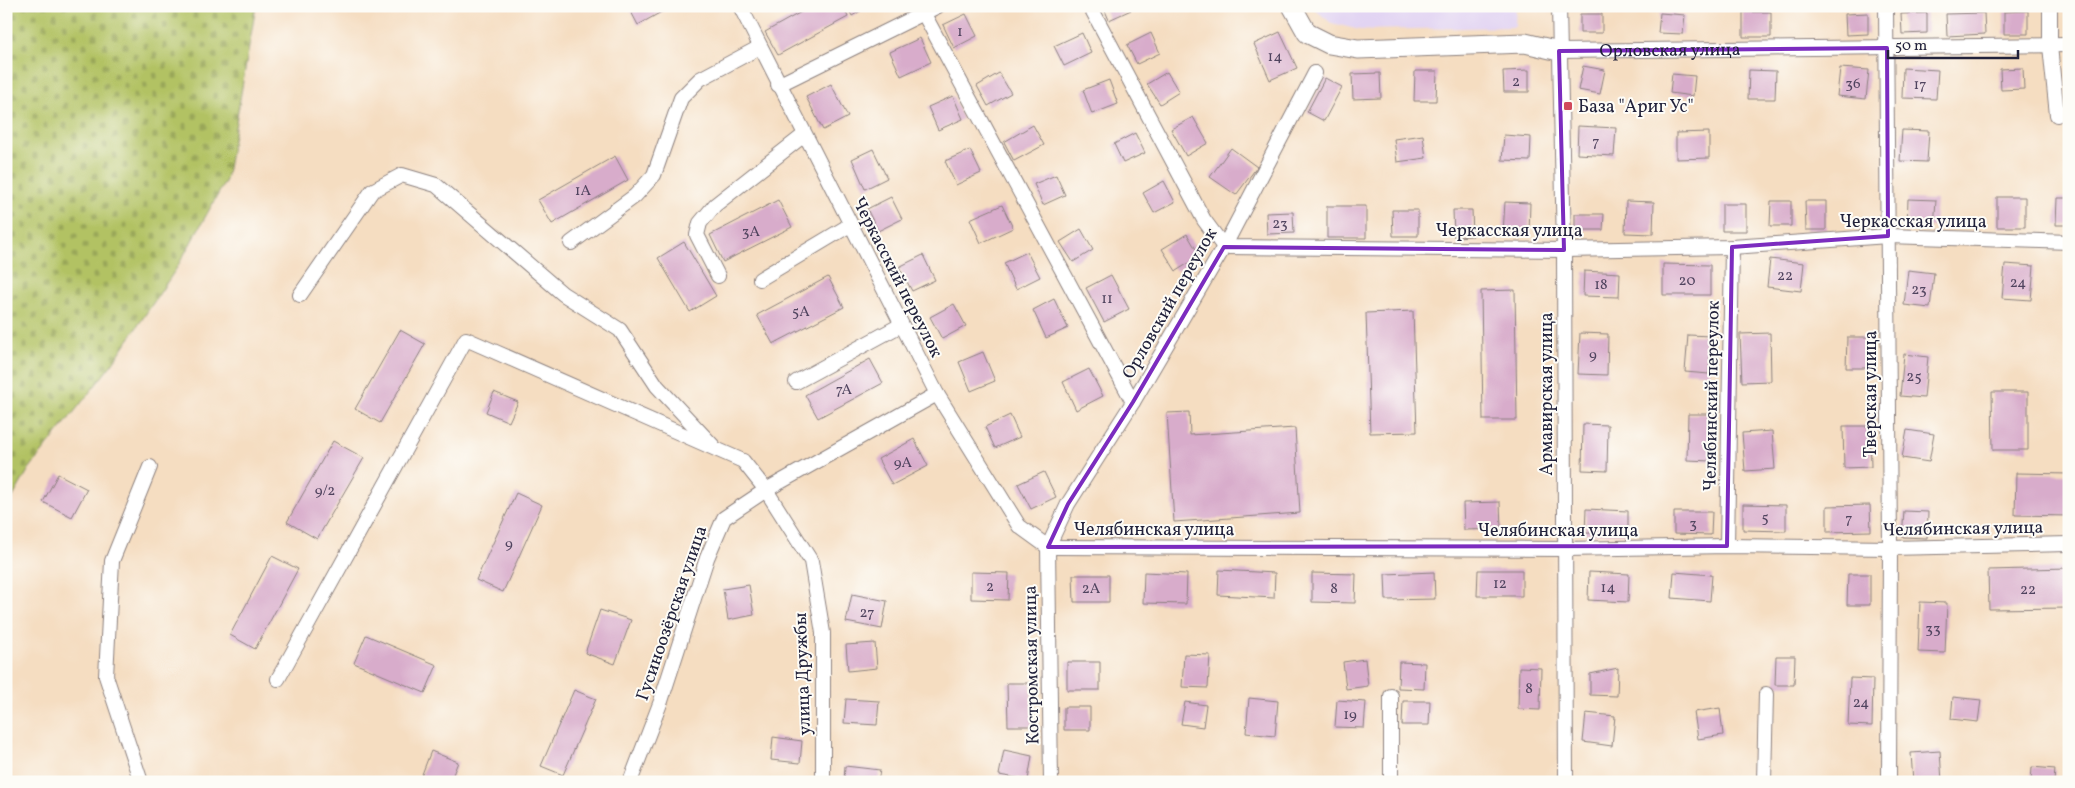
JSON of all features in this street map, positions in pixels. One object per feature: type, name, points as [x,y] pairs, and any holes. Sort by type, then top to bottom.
[{"type":"street","name":"Черкасский переулок","points":[[740,6],[778,85],[937,394],[1019,526],[1048,547]]},
{"type":"street","points":[[778,85],[938,6]]},
{"type":"street","points":[[1090,6],[1204,220],[1224,247]]},
{"type":"street","name":"Орловская улица","points":[[1292,6],[1307,33],[1329,44],[1358,49],[1525,43],[1559,51],[2069,45]]},
{"type":"street","name":"Армавирская улица","points":[[1559,6],[1564,250],[1566,782]]},
{"type":"street","name":"Тверская улица","points":[[1886,6],[1890,548],[1889,782]]},
{"type":"street","points":[[2050,6],[2050,46],[2057,115]]},
{"type":"street","points":[[924,14],[1134,402]]},
{"type":"street","points":[[571,243],[635,196],[654,175],[681,98],[700,79],[760,47]]},
{"type":"street","name":"Орловский переулок","points":[[1048,547],[1068,504],[1134,402],[1224,247],[1315,72]]},
{"type":"street","points":[[718,276],[697,235],[700,223],[715,205],[804,135]]},
{"type":"street","points":[[300,294],[372,191],[402,175],[436,185],[563,294],[620,330],[657,386],[717,450]]},
{"type":"street","points":[[760,279],[850,225]]},
{"type":"street","name":"Черкасская улица","points":[[1224,247],[1564,250],[1732,248],[1888,236],[2069,242]]},
{"type":"street","name":"Челябинский переулок","points":[[1727,546],[1732,248]]},
{"type":"street","points":[[796,382],[901,325]]},
{"type":"street","name":"улица Дружбы","points":[[278,679],[466,339],[743,461],[766,490],[812,561],[823,633],[823,782]]},
{"type":"street","name":"Гусиноозёрская улица","points":[[630,782],[661,701],[707,558],[724,518],[766,490],[937,394]]},
{"type":"street","points":[[141,782],[106,676],[112,561],[150,467]]},
{"type":"street","name":"Челябинская улица","points":[[1048,547],[1566,549],[1727,546],[1890,548],[2069,544]]},
{"type":"street","name":"Костромская улица","points":[[1048,547],[1051,782]]},
{"type":"street","points":[[1764,782],[1766,694]]},
{"type":"street","points":[[1390,696],[1391,782]]},
{"type":"highlighted area","points":[[1887,48],[1888,236],[1732,247],[1727,546],[1048,547],[1068,504],[1133,402],[1224,247],[1564,250],[1559,51]]},
{"type":"shaded area","points":[[1311,6],[1516,6],[1515,27],[1360,30],[1331,23]]},
{"type":"green space","points":[[6,6],[256,6],[226,180],[176,269],[112,364],[29,469],[6,509]]},
{"type":"building","points":[[628,6],[672,6],[638,25]]},
{"type":"building","points":[[812,6],[843,6],[848,17],[778,55],[765,32]]},
{"type":"building","points":[[847,6],[869,6],[852,16]]},
{"type":"building","points":[[1103,6],[1129,6],[1131,10],[1109,20]]},
{"type":"building","points":[[2028,11],[2028,34],[2004,34],[2004,12]]},
{"type":"building","points":[[1743,12],[1771,12],[1771,37],[1743,37]]},
{"type":"building","points":[[1660,13],[1685,15],[1683,34],[1658,33]]},
{"type":"building","points":[[1868,13],[1868,34],[1846,35],[1845,14]]},
{"type":"building","points":[[1927,13],[1927,33],[1902,34],[1901,14]]},
{"type":"building","points":[[1984,13],[1985,34],[1947,36],[1946,14]]},
{"type":"building","points":[[966,14],[977,36],[954,48],[943,25]]},
{"type":"building","points":[[1580,14],[1602,14],[1602,33],[1580,33]]},
{"type":"building","points":[[1280,32],[1297,68],[1270,80],[1254,44]]},
{"type":"building","points":[[1082,33],[1091,53],[1064,66],[1054,46]]},
{"type":"building","points":[[1151,33],[1160,53],[1137,64],[1127,45]]},
{"type":"building","points":[[920,38],[931,62],[901,76],[890,52]]},
{"type":"building","points":[[1583,66],[1605,70],[1600,94],[1578,90]]},
{"type":"building","points":[[1840,68],[1869,70],[1866,99],[1837,96]]},
{"type":"building","points":[[1903,68],[1938,70],[1936,99],[1902,98]]},
{"type":"building","points":[[2023,68],[2024,89],[2001,90],[2000,69]]},
{"type":"building","points":[[1529,70],[1529,92],[1504,92],[1503,71]]},
{"type":"building","points":[[1749,70],[1776,71],[1775,99],[1748,99]]},
{"type":"building","points":[[1415,71],[1437,71],[1436,101],[1414,101]]},
{"type":"building","points":[[1167,72],[1179,92],[1160,104],[1147,84]]},
{"type":"building","points":[[999,73],[1011,93],[988,106],[977,86]]},
{"type":"building","points":[[1380,73],[1381,98],[1353,99],[1352,74]]},
{"type":"building","points":[[1672,74],[1695,76],[1693,96],[1670,93]]},
{"type":"building","points":[[1325,78],[1342,87],[1324,121],[1307,112]]},
{"type":"building","points":[[1109,80],[1118,104],[1092,114],[1083,90]]},
{"type":"building","points":[[831,84],[848,117],[823,130],[806,97]]},
{"type":"building","points":[[953,96],[963,119],[938,130],[928,107]]},
{"type":"building","points":[[1193,117],[1208,143],[1186,156],[1171,129]]},
{"type":"building","points":[[1033,125],[1044,145],[1014,161],[1004,142]]},
{"type":"building","points":[[1578,126],[1616,128],[1614,156],[1577,154]]},
{"type":"building","points":[[1902,130],[1929,131],[1927,162],[1900,161]]},
{"type":"building","points":[[1709,132],[1709,158],[1676,159],[1676,133]]},
{"type":"building","points":[[1135,133],[1145,153],[1123,163],[1114,144]]},
{"type":"building","points":[[1423,135],[1426,158],[1397,162],[1394,139]]},
{"type":"building","points":[[1504,135],[1531,137],[1530,161],[1502,160]]},
{"type":"building","points":[[1231,148],[1257,167],[1236,195],[1210,177]]},
{"type":"building","points":[[873,149],[887,178],[865,189],[852,159]]},
{"type":"building","points":[[970,150],[981,173],[956,185],[945,161]]},
{"type":"building","points":[[615,156],[628,180],[552,224],[538,200]]},
{"type":"building","points":[[1056,175],[1065,195],[1043,205],[1034,184]]},
{"type":"building","points":[[1164,181],[1175,202],[1154,213],[1143,193]]},
{"type":"building","points":[[891,197],[902,219],[878,231],[867,209]]},
{"type":"building","points":[[1997,197],[2025,197],[2025,227],[1997,227]]},
{"type":"building","points":[[2057,198],[2069,198],[2069,225],[2056,225]]},
{"type":"building","points":[[1908,199],[1936,200],[1934,227],[1907,225]]},
{"type":"building","points":[[778,200],[792,227],[723,262],[710,235]]},
{"type":"building","points":[[1626,201],[1654,202],[1653,234],[1625,233]]},
{"type":"building","points":[[1771,201],[1791,201],[1791,226],[1770,226]]},
{"type":"building","points":[[1805,201],[1826,201],[1826,230],[1806,230]]},
{"type":"building","points":[[1505,202],[1530,203],[1529,234],[1503,233]]},
{"type":"building","points":[[1722,204],[1746,204],[1746,231],[1722,231]]},
{"type":"building","points":[[1002,205],[1013,228],[981,243],[970,219]]},
{"type":"building","points":[[1327,206],[1366,206],[1366,238],[1327,238]]},
{"type":"building","points":[[1392,210],[1418,210],[1418,236],[1393,236]]},
{"type":"building","points":[[1453,210],[1472,210],[1473,236],[1454,237]]},
{"type":"building","points":[[1293,212],[1294,233],[1267,234],[1266,213]]},
{"type":"building","points":[[1575,214],[1604,214],[1603,230],[1575,230]]},
{"type":"building","points":[[1081,229],[1093,250],[1073,262],[1060,242]]},
{"type":"building","points":[[1187,234],[1200,256],[1176,271],[1162,249]]},
{"type":"building","points":[[684,242],[716,296],[690,312],[658,258]]},
{"type":"building","points":[[1027,252],[1040,277],[1016,289],[1004,263]]},
{"type":"building","points":[[923,255],[935,280],[912,291],[899,267]]},
{"type":"building","points":[[1770,259],[1804,263],[1801,291],[1767,287]]},
{"type":"building","points":[[1663,264],[1710,265],[1710,295],[1663,295]]},
{"type":"building","points":[[2005,264],[2034,266],[2031,300],[2002,298]]},
{"type":"building","points":[[1908,270],[1934,273],[1930,308],[1904,305]]},
{"type":"building","points":[[1584,271],[1620,273],[1619,297],[1583,296]]},
{"type":"building","points":[[1111,275],[1129,309],[1104,322],[1086,288]]},
{"type":"building","points":[[828,277],[844,307],[773,344],[757,315]]},
{"type":"building","points":[[1515,290],[1517,420],[1483,420],[1481,291]]},
{"type":"building","points":[[1054,299],[1068,328],[1046,338],[1033,310]]},
{"type":"building","points":[[954,304],[966,326],[942,339],[930,317]]},
{"type":"building","points":[[1413,311],[1417,432],[1370,433],[1366,313]]},
{"type":"building","points":[[400,330],[425,344],[380,423],[355,409]]},
{"type":"building","points":[[1580,333],[1608,334],[1607,375],[1578,374]]},
{"type":"building","points":[[1770,333],[1771,381],[1742,382],[1740,334]]},
{"type":"building","points":[[1688,335],[1711,336],[1709,374],[1685,372]]},
{"type":"building","points":[[1847,337],[1870,337],[1869,368],[1846,368]]},
{"type":"building","points":[[983,352],[995,381],[971,391],[959,362]]},
{"type":"building","points":[[1904,354],[1928,357],[1924,398],[1900,396]]},
{"type":"building","points":[[870,359],[883,383],[818,418],[805,395]]},
{"type":"building","points":[[1089,369],[1103,396],[1076,410],[1063,382]]},
{"type":"building","points":[[494,392],[518,402],[509,422],[486,412]]},
{"type":"building","points":[[1992,392],[2028,392],[2028,450],[1993,450]]},
{"type":"building","points":[[1189,412],[1190,435],[1295,428],[1300,513],[1174,522],[1167,413]]},
{"type":"building","points":[[1688,414],[1713,414],[1712,461],[1687,460]]},
{"type":"building","points":[[1010,415],[1020,437],[995,448],[985,427]]},
{"type":"building","points":[[1583,424],[1608,425],[1607,471],[1582,470]]},
{"type":"building","points":[[1843,426],[1870,426],[1871,467],[1844,468]]},
{"type":"building","points":[[1907,430],[1934,434],[1929,462],[1902,458]]},
{"type":"building","points":[[1772,431],[1775,469],[1745,471],[1742,433]]},
{"type":"building","points":[[914,439],[928,466],[892,485],[878,459]]},
{"type":"building","points":[[333,441],[364,458],[317,539],[287,522]]},
{"type":"building","points":[[1044,472],[1056,497],[1031,509],[1018,484]]},
{"type":"building","points":[[2016,473],[2069,474],[2069,516],[2015,515]]},
{"type":"building","points":[[58,474],[87,489],[72,517],[43,502]]},
{"type":"building","points":[[516,493],[542,505],[503,592],[476,580]]},
{"type":"building","points":[[1500,502],[1501,529],[1464,530],[1463,503]]},
{"type":"building","points":[[1743,504],[1786,505],[1786,531],[1743,530]]},
{"type":"building","points":[[1870,505],[1871,531],[1827,532],[1827,506]]},
{"type":"building","points":[[1586,509],[1628,511],[1628,534],[1585,533]]},
{"type":"building","points":[[1904,511],[1928,512],[1927,538],[1902,537]]},
{"type":"building","points":[[1674,512],[1712,512],[1711,535],[1674,534]]},
{"type":"building","points":[[272,556],[298,569],[255,649],[230,635]]},
{"type":"building","points":[[2069,568],[2069,608],[1989,609],[1988,570]]},
{"type":"building","points":[[1219,570],[1275,573],[1274,598],[1218,595]]},
{"type":"building","points":[[1478,570],[1522,570],[1522,596],[1477,596]]},
{"type":"building","points":[[971,572],[1009,573],[1008,600],[971,599]]},
{"type":"building","points":[[1144,572],[1187,574],[1186,604],[1143,603]]},
{"type":"building","points":[[1434,572],[1435,599],[1386,600],[1385,574]]},
{"type":"building","points":[[1589,572],[1629,574],[1628,602],[1588,600]]},
{"type":"building","points":[[1674,572],[1712,575],[1710,601],[1672,598]]},
{"type":"building","points":[[1312,573],[1356,574],[1355,603],[1312,602]]},
{"type":"building","points":[[1848,574],[1870,574],[1870,605],[1847,605]]},
{"type":"building","points":[[1073,575],[1109,575],[1109,602],[1074,602]]},
{"type":"building","points":[[749,585],[754,615],[728,620],[723,589]]},
{"type":"building","points":[[852,594],[887,601],[882,629],[846,622]]},
{"type":"building","points":[[1920,602],[1947,603],[1945,653],[1918,652]]},
{"type":"building","points":[[600,610],[631,620],[615,664],[585,653]]},
{"type":"building","points":[[366,635],[437,665],[425,693],[354,663]]},
{"type":"building","points":[[875,643],[877,668],[848,671],[846,645]]},
{"type":"building","points":[[1184,654],[1210,655],[1208,688],[1182,687]]},
{"type":"building","points":[[1776,656],[1795,656],[1794,685],[1775,685]]},
{"type":"building","points":[[1365,659],[1368,686],[1346,689],[1343,662]]},
{"type":"building","points":[[1067,662],[1100,662],[1100,690],[1067,690]]},
{"type":"building","points":[[1399,662],[1425,663],[1424,689],[1398,688]]},
{"type":"building","points":[[1519,667],[1541,668],[1540,710],[1518,709]]},
{"type":"building","points":[[1618,668],[1617,696],[1590,695],[1590,674]]},
{"type":"building","points":[[1850,678],[1873,679],[1872,726],[1848,725]]},
{"type":"building","points":[[1007,683],[1031,683],[1032,726],[1008,726]]},
{"type":"building","points":[[574,690],[596,699],[563,775],[541,766]]},
{"type":"building","points":[[1953,697],[1981,700],[1978,722],[1951,719]]},
{"type":"building","points":[[1249,698],[1278,701],[1275,736],[1246,733]]},
{"type":"building","points":[[846,699],[879,701],[877,725],[844,723]]},
{"type":"building","points":[[1337,700],[1366,702],[1364,728],[1335,727]]},
{"type":"building","points":[[1403,701],[1430,701],[1429,725],[1402,725]]},
{"type":"building","points":[[1185,702],[1206,705],[1203,727],[1181,724]]},
{"type":"building","points":[[1064,707],[1090,707],[1090,730],[1064,730]]},
{"type":"building","points":[[1720,708],[1723,735],[1698,739],[1694,712]]},
{"type":"building","points":[[1586,713],[1615,716],[1612,746],[1583,742]]},
{"type":"building","points":[[773,737],[802,741],[800,763],[771,760]]},
{"type":"building","points":[[1004,750],[1032,756],[1028,780],[999,775]]},
{"type":"building","points":[[431,751],[458,762],[450,782],[419,782]]},
{"type":"building","points":[[1940,751],[1942,782],[1913,782],[1911,753]]},
{"type":"building","points":[[845,766],[880,770],[878,782],[844,782]]},
{"type":"building","points":[[2032,767],[2055,769],[2054,782],[2031,782]]},
{"type":"place","name":"База \"Ариг Ус\"","points":[[1568,106]]}]
